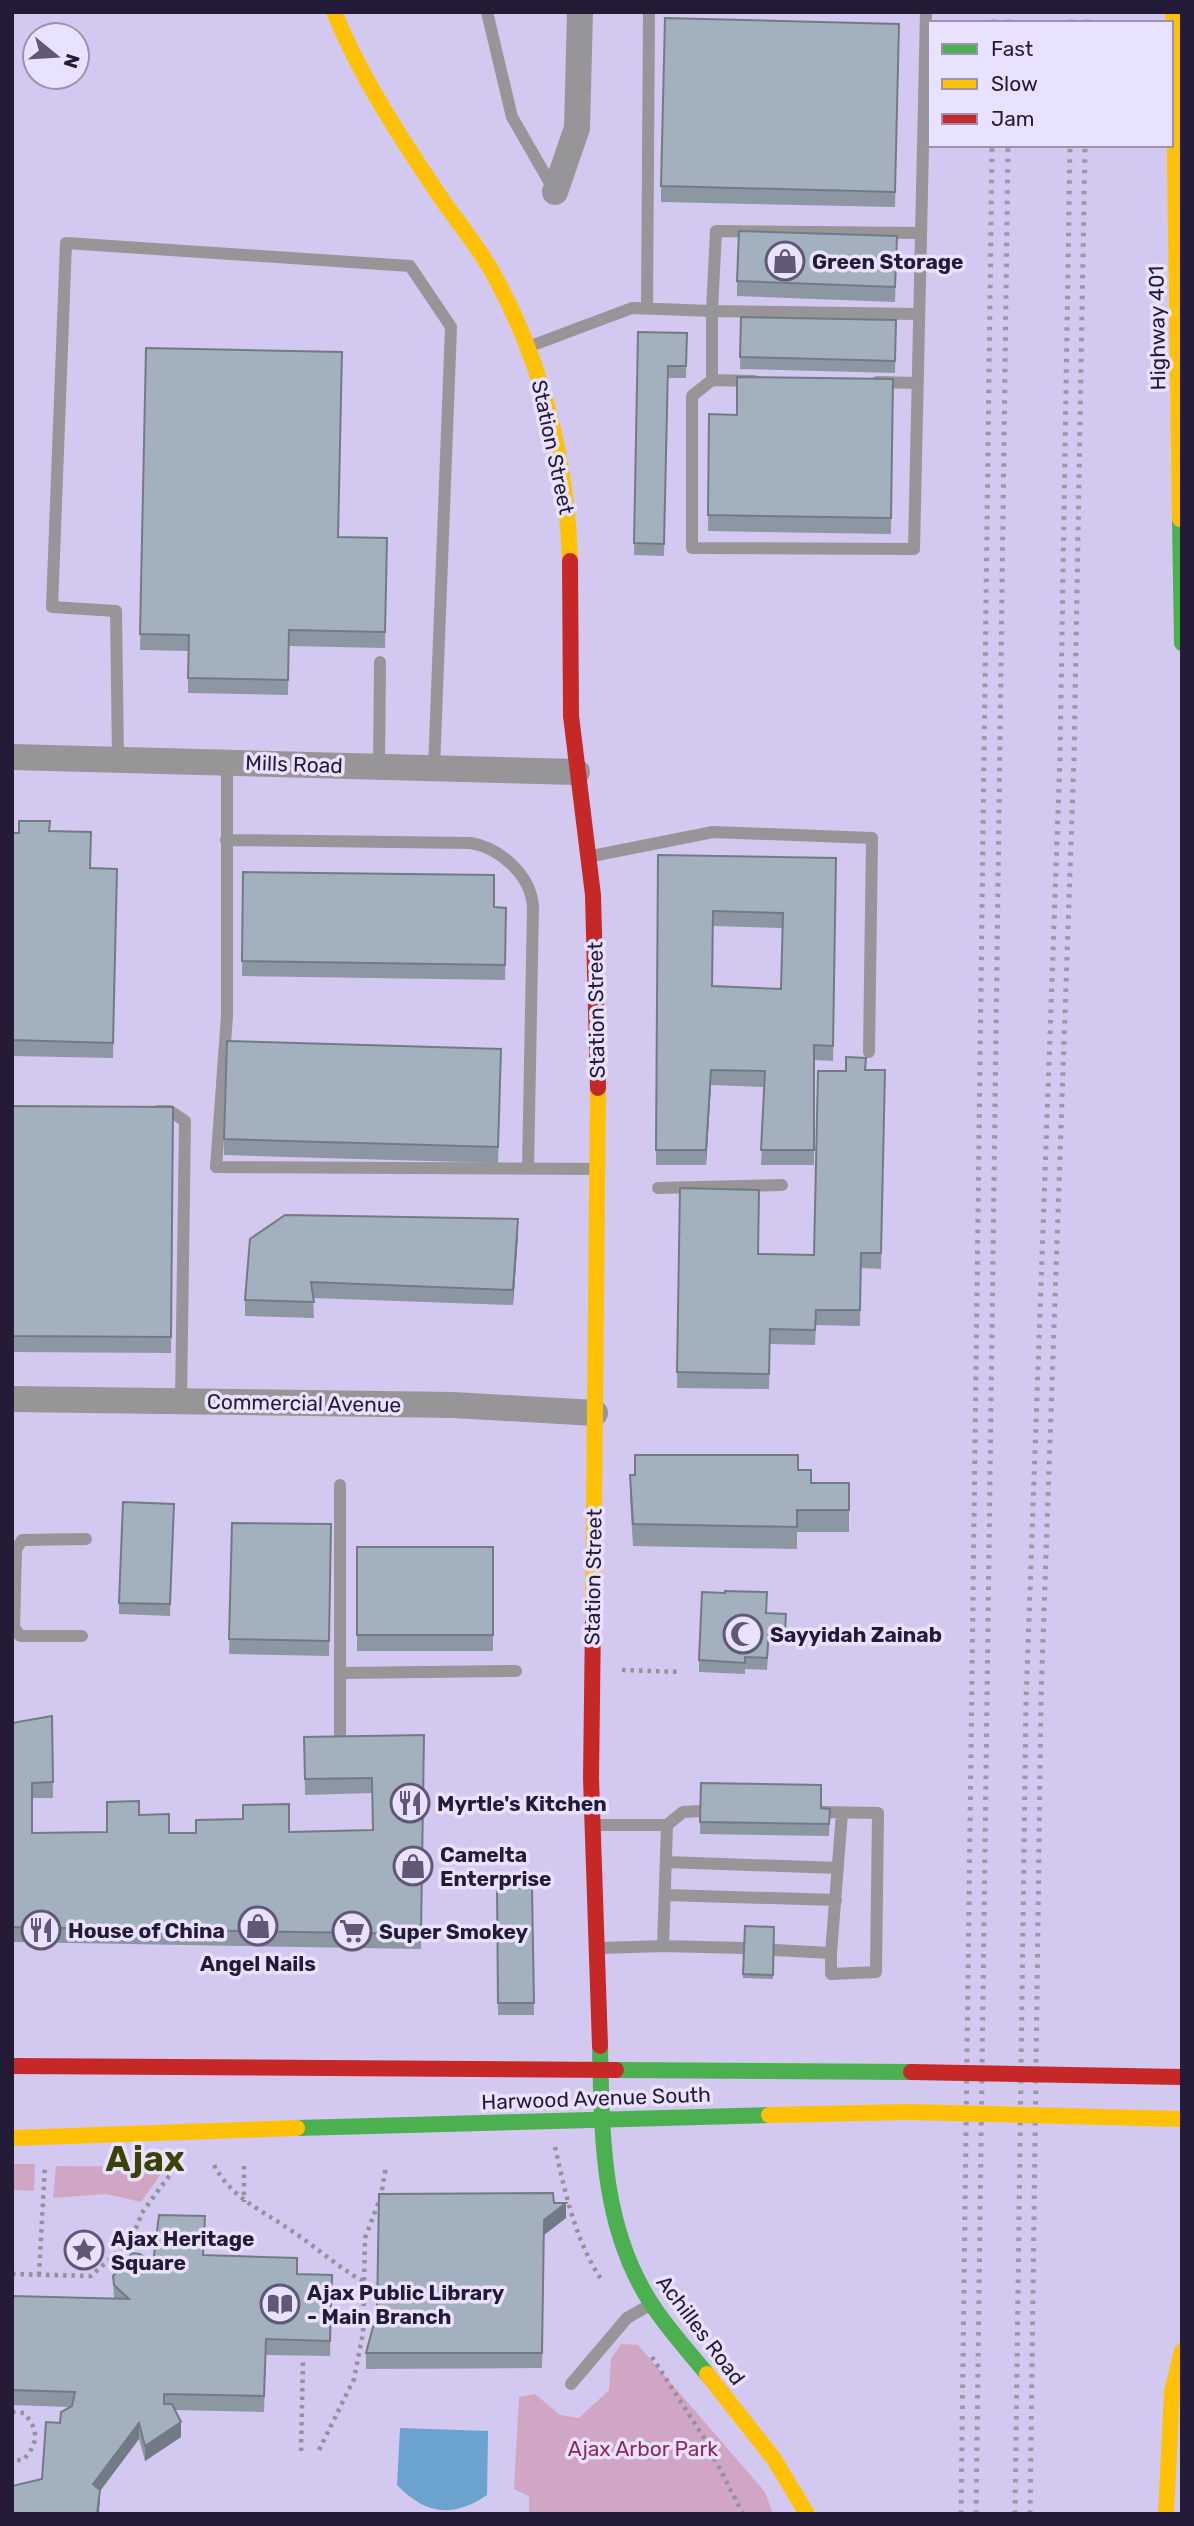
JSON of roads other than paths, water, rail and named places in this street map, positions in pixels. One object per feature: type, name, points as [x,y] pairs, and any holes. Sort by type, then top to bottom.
[{"type":"main road","name":"Station Street","points":[[334,12],[355,63],[404,142],[494,275],[542,383],[558,450],[569,524],[572,601],[571,716],[588,857],[597,975],[593,1825],[598,2068]]},
{"type":"main road","name":"Highway 401","points":[[1173,12],[1182,643]]},
{"type":"main road","name":"Harwood Avenue South","points":[[12,2066],[598,2068],[1182,2077]]},
{"type":"main road","name":"Achilles Road","points":[[598,2068],[601,2118],[615,2226],[630,2266],[651,2304],[774,2459],[807,2514]]},
{"type":"main road","name":"Harwood Avenue South","points":[[12,2138],[601,2118],[908,2112],[1182,2119]]},
{"type":"main road","points":[[1167,2514],[1172,2392],[1182,2351]]},
{"type":"street","points":[[555,192],[577,128],[580,12]]},
{"type":"street","name":"Mills Road","points":[[12,757],[577,772]]},
{"type":"street","name":"Commercial Avenue","points":[[12,1399],[453,1405],[595,1413]]},
{"type":"lane","points":[[486,12],[512,117],[555,192]]},
{"type":"lane","points":[[647,308],[649,12]]},
{"type":"lane","points":[[767,381],[712,380],[692,396],[692,548],[914,549],[926,12]]},
{"type":"lane","points":[[712,380],[716,231],[921,233]]},
{"type":"lane","points":[[118,759],[116,611],[52,607],[66,243],[410,265],[451,327],[434,770]]},
{"type":"lane","points":[[527,347],[632,308],[919,314]]},
{"type":"lane","points":[[863,382],[918,383]]},
{"type":"lane","points":[[379,767],[380,662]]},
{"type":"lane","points":[[227,761],[228,1016],[216,1167],[598,1169]]},
{"type":"lane","points":[[588,857],[713,832],[872,838],[869,1052]]},
{"type":"lane","points":[[226,840],[471,844],[490,848],[508,861],[525,882],[533,906],[528,1168]]},
{"type":"lane","points":[[144,1111],[170,1111],[185,1121],[181,1402]]},
{"type":"lane","points":[[658,1188],[782,1185]]},
{"type":"lane","points":[[340,1485],[340,1738]]},
{"type":"lane","points":[[82,1636],[20,1636],[14,1627],[16,1550],[22,1540],[86,1539]]},
{"type":"lane","points":[[340,1672],[516,1671]]},
{"type":"lane","points":[[593,1825],[667,1825],[683,1812],[701,1811]]},
{"type":"lane","points":[[821,1812],[878,1814],[876,1972],[831,1974],[842,1813]]},
{"type":"lane","points":[[663,1946],[667,1825]]},
{"type":"lane","points":[[666,1862],[838,1868]]},
{"type":"lane","points":[[665,1895],[836,1900]]},
{"type":"lane","points":[[597,1948],[744,1948]]},
{"type":"lane","points":[[774,1950],[831,1953]]},
{"type":"lane","points":[[571,2384],[627,2318],[651,2304]]},
{"type":"water","points":[[400,2428],[488,2431],[487,2495],[463,2507],[440,2510],[408,2495],[397,2485]]},
{"type":"railway","points":[[994,12],[994,21]]},
{"type":"railway","points":[[1009,12],[1009,21]]},
{"type":"railway","points":[[1071,12],[1071,21]]},
{"type":"railway","points":[[1087,12],[1087,21]]},
{"type":"railway","points":[[961,2514],[992,147]]},
{"type":"railway","points":[[976,2514],[1008,147]]},
{"type":"railway","points":[[1015,2514],[1026,1702],[1060,757],[1070,147]]},
{"type":"railway","points":[[1030,2514],[1041,1697],[1074,758],[1085,147]]},
{"type":"place","name":"Green Storage","points":[[785,261]]},
{"type":"place","name":"Sayyidah Zainab","points":[[743,1634]]},
{"type":"place","name":"Myrtle's Kitchen","points":[[410,1803]]},
{"type":"place","name":"Camelta Enterprise","points":[[413,1866]]},
{"type":"place","name":"Angel Nails","points":[[258,1926]]},
{"type":"place","name":"House of China","points":[[41,1930]]},
{"type":"place","name":"Super Smokey","points":[[352,1931]]},
{"type":"place","name":"Ajax Heritage Square","points":[[84,2250]]},
{"type":"place","name":"Ajax Public Library - Main Branch","points":[[280,2304]]},
{"type":"district","name":"Ajax","points":[[145,2159]]},
{"type":"park label","name":"Ajax Arbor Park","points":[[643,2448]]}]
